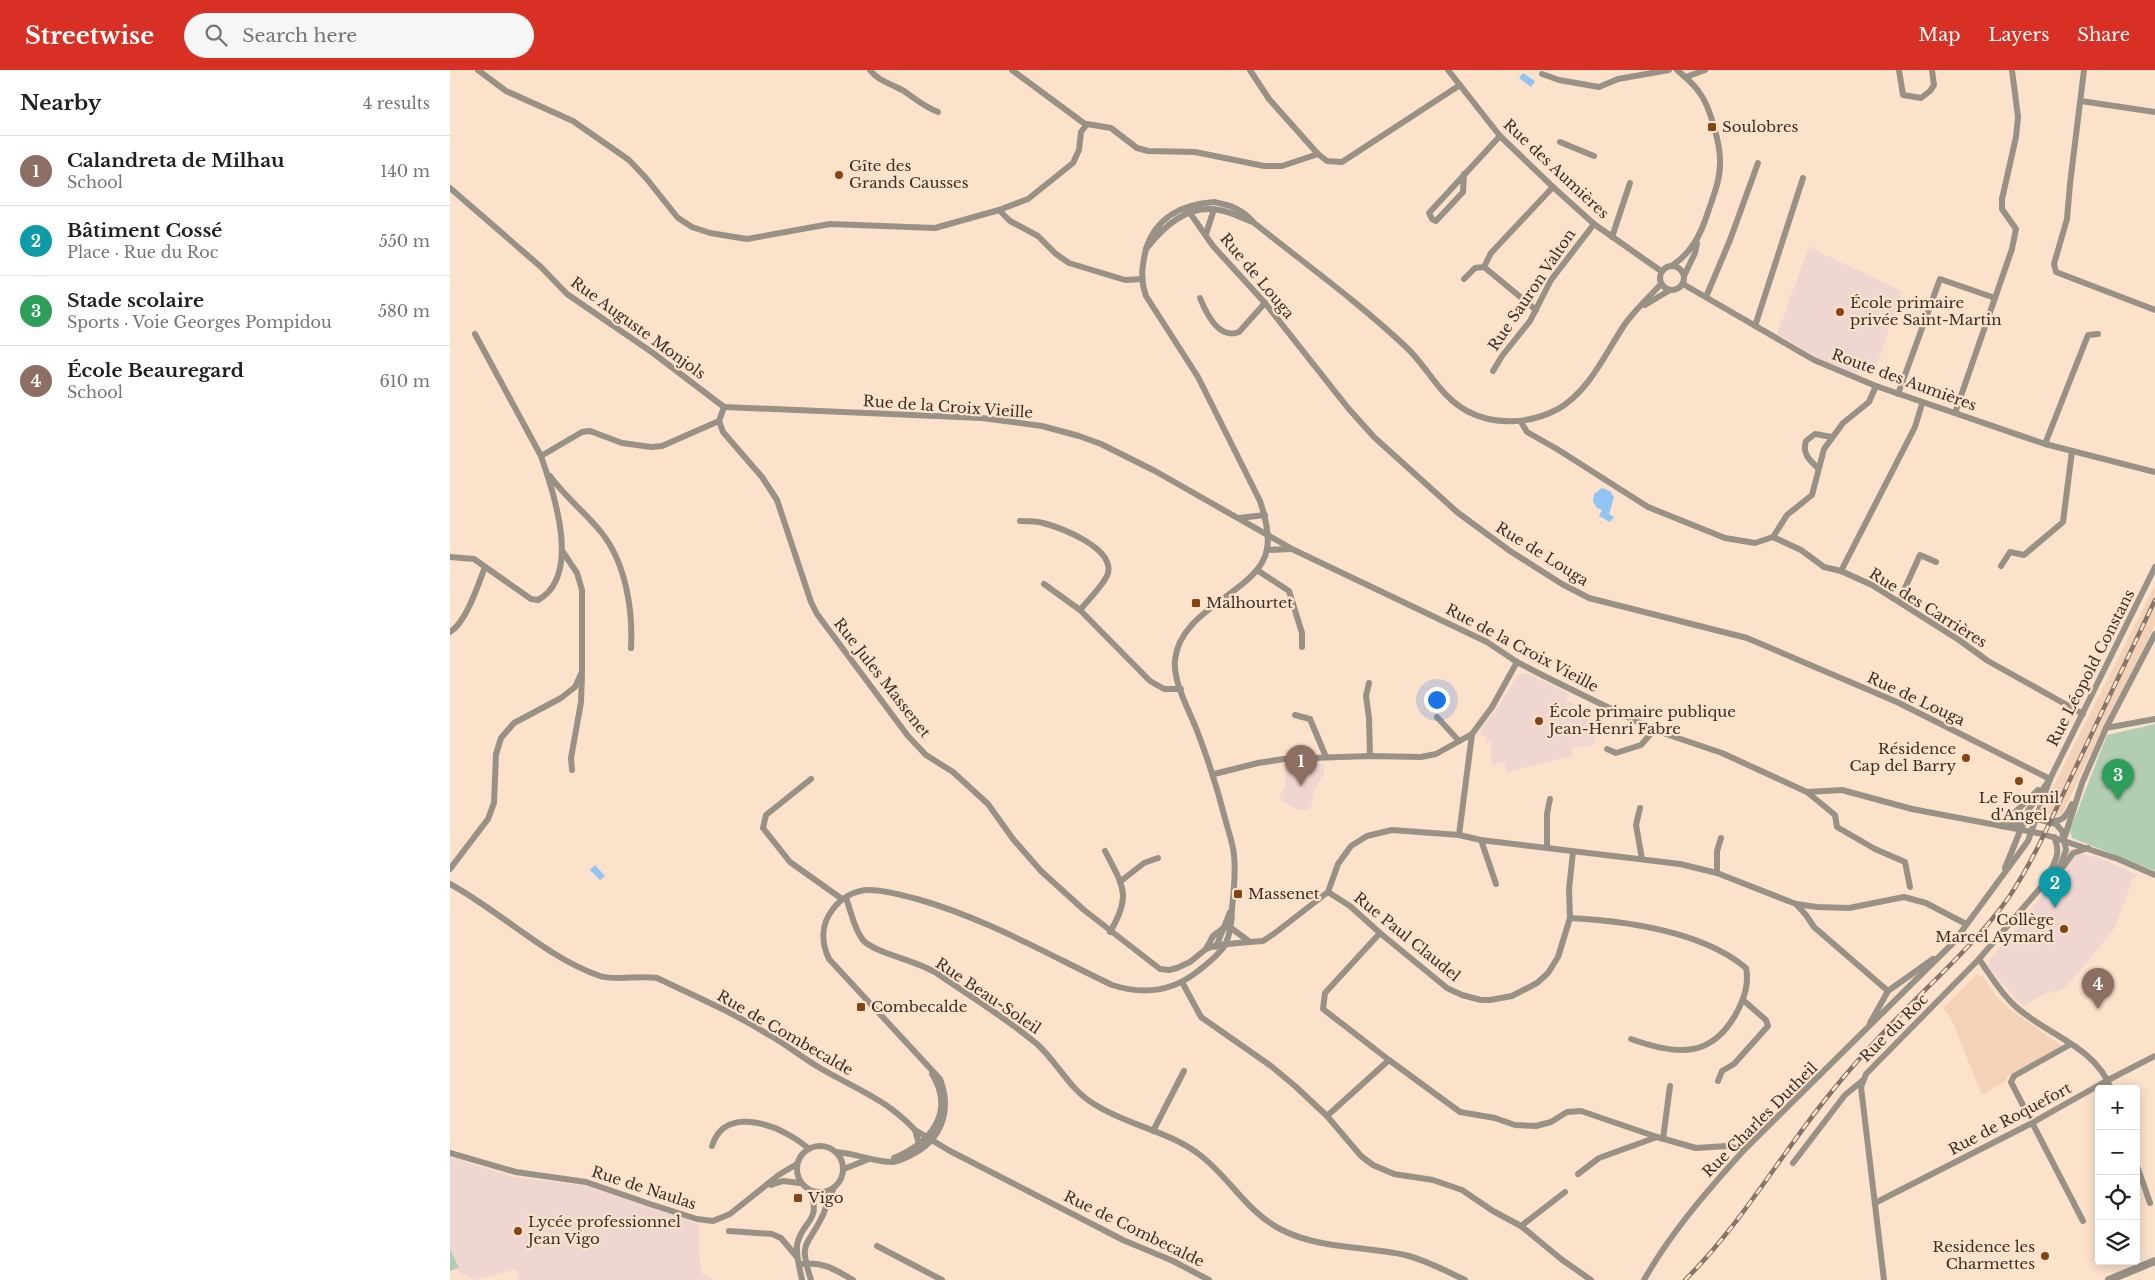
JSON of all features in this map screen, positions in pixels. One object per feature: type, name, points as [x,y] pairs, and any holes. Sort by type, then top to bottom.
[{"type":"street","points":[[478,70],[506,91],[573,121],[602,144],[629,160],[678,218],[692,227],[723,236],[746,239],[830,224],[935,228],[1000,210],[1028,199],[1073,163],[1079,150],[1081,132],[1085,124]]},
{"type":"street","points":[[870,70],[874,76],[904,92],[918,103],[938,112]]},
{"type":"street","points":[[1012,70],[1085,124],[1111,128],[1137,148],[1148,151],[1195,152],[1236,162],[1264,166],[1282,166],[1318,154]]},
{"type":"street","points":[[1250,70],[1269,99],[1318,154],[1327,160],[1342,162],[1460,85]]},
{"type":"street","name":"Rue des Aumières","points":[[1448,70],[1500,136],[1553,187],[1594,224],[1661,271]]},
{"type":"street","points":[[1542,74],[1559,80],[1599,86],[1618,79],[1669,70]]},
{"type":"street","points":[[1639,308],[1670,290],[1677,289],[1683,284],[1684,276],[1695,253],[1698,237],[1716,190],[1720,163],[1719,148],[1706,103],[1700,93],[1678,70]]},
{"type":"street","points":[[1686,77],[1705,70]]},
{"type":"street","points":[[1899,70],[1903,95],[1921,98],[1934,86],[1932,70]]},
{"type":"street","points":[[1955,413],[2004,274],[2016,229],[2002,210],[2002,199],[2016,137],[2018,117],[2012,70]]},
{"type":"street","points":[[2084,70],[2082,102],[2067,219],[2054,264],[2056,272],[2155,310]]},
{"type":"street","points":[[2082,102],[2155,112]]},
{"type":"street","points":[[1464,174],[1463,192],[1436,221],[1432,219],[1429,213],[1464,174],[1500,136]]},
{"type":"street","points":[[1560,142],[1594,156]]},
{"type":"street","points":[[1706,297],[1730,240],[1758,163]]},
{"type":"street","points":[[1755,326],[1803,178]]},
{"type":"street","points":[[1612,237],[1630,183]]},
{"type":"street","points":[[1484,267],[1491,253],[1553,187]]},
{"type":"street","name":"Rue Auguste Monjols","points":[[450,188],[541,266],[567,294],[653,353],[724,407]]},
{"type":"street","points":[[834,1188],[819,1193],[811,1191],[800,1183],[796,1170],[797,1164],[804,1152],[824,1146],[836,1152],[852,1153],[894,1162],[908,1157],[929,1139],[941,1105],[938,1088],[927,1067],[829,959],[824,947],[824,928],[829,914],[844,898],[858,891],[867,890],[890,892],[930,903],[967,916],[1112,986],[1128,990],[1159,990],[1182,982],[1212,959],[1224,946],[1233,906],[1234,853],[1214,774],[1181,689],[1176,673],[1175,659],[1179,645],[1186,632],[1200,617],[1257,570],[1268,548],[1268,535],[1264,515],[1250,480],[1198,377],[1146,296],[1142,279],[1142,267],[1146,249],[1150,236],[1166,217],[1199,203],[1214,202],[1232,206],[1246,214],[1253,222],[1340,290],[1406,346],[1449,399],[1469,412],[1487,418],[1521,422],[1558,409],[1571,399],[1582,389],[1627,322],[1661,284]]},
{"type":"street","points":[[1146,249],[1167,226],[1190,212],[1214,209],[1229,212],[1253,222]]},
{"type":"street","name":"Rue de Louga","points":[[1206,234],[1214,209]]},
{"type":"street","points":[[1000,210],[1010,221],[1038,236],[1056,254],[1069,262],[1125,280],[1142,279]]},
{"type":"street","name":"Rue de Louga","points":[[1190,212],[1213,246],[1265,303],[1348,408],[1374,437],[1413,474],[1465,518],[1510,551],[1562,584],[1590,598],[1622,608],[1747,638],[1897,702],[2050,779]]},
{"type":"street","name":"Rue Sauron Valton","points":[[1493,371],[1536,310],[1551,280],[1594,224]]},
{"type":"street","points":[[1670,290],[1661,284],[1659,278],[1661,271],[1666,266],[1673,265],[1684,258],[1698,237]]},
{"type":"street","points":[[1673,265],[1680,269],[1684,276]]},
{"type":"street","points":[[1464,279],[1475,268],[1484,267],[1536,310]]},
{"type":"street","points":[[1898,394],[1940,279],[1995,298]]},
{"type":"street","name":"Route des Aumières","points":[[1683,284],[1814,360],[1876,386],[1922,404],[1955,413],[2045,444],[2155,472]]},
{"type":"street","points":[[1200,298],[1206,312],[1220,331],[1227,333],[1239,332],[1265,303]]},
{"type":"street","points":[[450,557],[474,559],[531,599],[538,600],[548,595],[562,565],[556,500],[541,456],[475,334]]},
{"type":"street","points":[[2045,444],[2088,334],[2098,334]]},
{"type":"street","points":[[1521,422],[1527,432],[1557,448],[1648,507],[1725,538],[1755,543],[1773,537],[1787,515],[1812,495],[1824,449],[1843,423],[1869,402],[1876,386]]},
{"type":"street","points":[[1841,571],[1914,426],[1922,404]]},
{"type":"street","points":[[541,456],[582,432],[590,431],[622,443],[651,447],[662,446],[719,421],[724,407]]},
{"type":"street","name":"Rue de la Croix Vieille","points":[[724,407],[982,418],[1042,426],[1101,444],[1155,471],[1294,550],[1487,642],[1517,662],[1654,730],[1722,753],[1807,792],[1842,790],[1912,809],[2001,826],[2022,827],[2032,832],[2088,848],[2155,875]]},
{"type":"street","name":"Rue Jules Massenet","points":[[719,421],[724,432],[762,477],[777,500],[811,602],[817,614],[908,736],[926,755],[953,772],[988,804],[1013,840],[1041,871],[1110,932],[1132,946],[1160,969],[1169,970],[1190,962],[1206,948],[1213,936],[1228,927]]},
{"type":"street","points":[[1818,468],[1810,461],[1805,452],[1806,441],[1815,434],[1832,437]]},
{"type":"street","points":[[2001,566],[2010,552],[2024,554],[2063,522],[2072,451]]},
{"type":"street","points":[[546,470],[562,493],[602,533],[621,568],[632,626],[631,648]]},
{"type":"street","points":[[1239,518],[1264,515]]},
{"type":"street","points":[[1020,521],[1042,522],[1062,529],[1098,548],[1106,558],[1108,572],[1105,579],[1080,610]]},
{"type":"street","name":"Rue des Carrières","points":[[1773,537],[1801,550],[1824,567],[1841,571],[1872,585],[1959,640],[1988,662],[2083,714]]},
{"type":"street","name":"Rue de la Croix Vieille","points":[[1268,548],[1294,550]]},
{"type":"street","points":[[562,551],[577,573],[582,590],[581,702],[571,758],[572,770]]},
{"type":"street","points":[[1899,601],[1920,555],[1936,562]]},
{"type":"street","points":[[450,632],[457,628],[485,567]]},
{"type":"street","name":"Rue Léopold Constans","points":[[2032,832],[2050,779],[2155,567]]},
{"type":"street","points":[[1257,570],[1289,590],[1302,633],[1302,647]]},
{"type":"street","points":[[1044,584],[1080,610],[1150,680],[1164,689],[1181,689]]},
{"type":"street","points":[[2050,821],[2061,820],[2066,815],[2106,728],[2155,634]]},
{"type":"street","points":[[1214,774],[1258,763],[1284,759],[1370,756],[1421,757],[1445,750],[1472,734],[1500,695],[1517,662]]},
{"type":"street","points":[[450,869],[488,819],[494,803],[496,754],[501,738],[514,723],[561,698],[575,687],[582,672]]},
{"type":"street","points":[[1369,683],[1366,696],[1369,718],[1370,756]]},
{"type":"street","points":[[1295,714],[1310,718],[1326,757]]},
{"type":"street","points":[[1437,716],[1458,741]]},
{"type":"street","points":[[2106,728],[2155,719]]},
{"type":"street","points":[[1606,749],[1616,752],[1642,745],[1654,730]]},
{"type":"street","points":[[1459,835],[1472,734]]},
{"type":"street","points":[[811,779],[766,815],[763,828],[790,862],[844,898]]},
{"type":"street","name":"Rue Léopold Constans","points":[[2001,826],[2050,779]]},
{"type":"street","name":"Rue Léopold Constans","points":[[2022,827],[2029,809],[2050,779]]},
{"type":"street","name":"Rue du Roc","points":[[1884,1280],[1861,1094],[1863,1080],[1866,1074],[1979,959],[2061,864],[2066,850],[2064,840],[2082,783]]},
{"type":"street","points":[[1807,792],[1835,815],[1837,827],[1875,849],[1905,862],[1910,887]]},
{"type":"street","points":[[1547,847],[1547,814],[1550,799]]},
{"type":"street","points":[[1640,808],[1636,826],[1642,859]]},
{"type":"street","name":"Rue de la Croix Vieille","points":[[2022,827],[2036,819],[2050,821]]},
{"type":"street","points":[[2050,821],[2062,831],[2064,840]]},
{"type":"street","name":"Rue Charles Dutheil","points":[[1999,882],[2022,827]]},
{"type":"street","points":[[1328,892],[1338,864],[1350,846],[1368,836],[1392,830],[1459,835],[1481,840],[1680,864],[1717,873],[1796,904],[1818,907],[1850,908],[1904,898],[1926,903],[1966,924]]},
{"type":"street","name":"Rue Charles Dutheil","points":[[1644,1280],[1676,1231],[1712,1185],[1744,1150],[1947,949],[1999,882],[2032,832]]},
{"type":"street","points":[[2043,884],[2058,858],[2058,847],[2054,837]]},
{"type":"street","points":[[1717,873],[1717,851],[1721,838]]},
{"type":"street","points":[[1481,840],[1496,884]]},
{"type":"street","points":[[2043,884],[2058,873],[2073,853],[2088,848]]},
{"type":"street","points":[[1105,851],[1120,881],[1124,904],[1110,932]]},
{"type":"street","name":"Rue Paul Claudel","points":[[1328,892],[1350,906],[1447,988],[1462,995],[1481,1000],[1490,1000],[1512,996],[1543,978],[1558,957],[1570,918],[1569,889],[1573,852]]},
{"type":"street","points":[[1120,881],[1144,863],[1158,858]]},
{"type":"street","name":"Rue de Combecalde","points":[[450,884],[470,895],[576,965],[602,977],[648,976],[658,978],[738,1017],[770,1035],[820,1068],[880,1100],[899,1113],[915,1130],[929,1139],[1123,1240],[1173,1261],[1209,1280]]},
{"type":"street","name":"Rue Jules Massenet","points":[[1206,948],[1217,945],[1224,946],[1263,941],[1275,934],[1328,892]]},
{"type":"street","name":"Rue Beau-Soleil","points":[[844,898],[862,938],[868,945],[907,959],[935,972],[1037,1045],[1074,1090],[1095,1105],[1200,1155],[1245,1202],[1278,1228],[1296,1236],[1330,1244],[1407,1256],[1464,1280]]},
{"type":"street","points":[[1796,904],[1814,928],[1888,991]]},
{"type":"street","points":[[1570,918],[1630,923],[1675,933],[1734,958],[1746,968],[1748,976],[1743,1000],[1731,1024],[1715,1040],[1691,1050],[1675,1051],[1654,1048],[1631,1040]]},
{"type":"street","points":[[1228,927],[1250,942]]},
{"type":"street","points":[[1212,959],[1217,945],[1228,927]]},
{"type":"street","points":[[1380,933],[1325,993],[1323,1009],[1460,1112],[1495,1118],[1515,1125],[1536,1126],[1551,1122],[1567,1112],[1581,1111],[1660,1138],[1696,1148],[1727,1146],[1744,1150]]},
{"type":"street","name":"Rue Charles Dutheil","points":[[1866,1031],[1888,991],[1947,949]]},
{"type":"street","points":[[1979,959],[2002,992],[2015,1006],[2071,1044],[2096,1064],[2110,1085]]},
{"type":"street","points":[[1182,982],[1201,1017],[1272,1066],[1327,1116],[1361,1156],[1373,1165],[1394,1174],[1433,1180],[1462,1190],[1493,1211],[1522,1226],[1561,1259],[1590,1280]]},
{"type":"street","points":[[1718,1081],[1722,1071],[1734,1064],[1768,1026],[1766,1020],[1743,1000]]},
{"type":"street","points":[[2071,1044],[2014,1076],[2011,1082],[2083,1221]]},
{"type":"street","name":"Rue de Roquefort","points":[[1875,1203],[2032,1123],[2155,1056]]},
{"type":"street","points":[[1327,1116],[1389,1060]]},
{"type":"street","points":[[1153,1132],[1184,1072]]},
{"type":"street","points":[[1793,1163],[1845,1095],[1863,1080]]},
{"type":"street","points":[[1660,1138],[1670,1086]]},
{"type":"street","points":[[712,1146],[720,1130],[730,1123],[742,1121],[759,1123],[783,1132],[801,1141],[809,1149]]},
{"type":"street","name":"Rue de Combecalde","points":[[915,1130],[919,1144]]},
{"type":"street","points":[[1578,1174],[1599,1158],[1660,1138]]},
{"type":"street","points":[[882,1160],[906,1153],[929,1139]]},
{"type":"street","name":"Rue de Naulas","points":[[450,1152],[516,1172],[598,1185],[641,1201],[706,1220],[724,1218],[780,1174],[797,1164]]},
{"type":"street","points":[[802,1280],[805,1245],[822,1216],[828,1198],[844,1170],[843,1163],[836,1152]]},
{"type":"street","points":[[844,1170],[870,1158]]},
{"type":"street","points":[[2140,1173],[2150,1202]]},
{"type":"street","name":"Rue de Naulas","points":[[763,1189],[783,1181],[800,1183]]},
{"type":"street","points":[[797,1257],[799,1241],[815,1214],[815,1205],[811,1191]]},
{"type":"street","points":[[1522,1226],[1565,1192]]},
{"type":"street","points":[[729,1231],[772,1234],[781,1238],[802,1264],[811,1280]]},
{"type":"street","points":[[877,1246],[942,1280]]},
{"type":"street","points":[[2109,1280],[2155,1261]]},
{"type":"street","points":[[802,1264],[816,1262],[854,1280]]},
{"type":"shaded area","name":"École primaire privée Saint-Martin","points":[[1809,247],[1902,291],[1873,375],[1861,370],[1856,374],[1816,357],[1777,334]]},
{"type":"shaded area","points":[[2155,585],[2155,626],[2103,726],[2063,813],[2058,816],[2050,815],[2045,811],[2044,805]]},
{"type":"shaded area","name":"École primaire publique Jean-Henri Fabre","points":[[1526,673],[1568,693],[1566,700],[1589,712],[1596,745],[1571,748],[1573,756],[1507,772],[1504,762],[1492,765],[1491,742],[1486,742],[1486,736],[1480,735],[1482,727],[1493,714],[1518,675]]},
{"type":"shaded area","points":[[1324,764],[1324,774],[1313,791],[1314,798],[1309,810],[1298,810],[1279,799],[1286,784],[1285,765]]},
{"type":"shaded area","name":"Collège Marcel Aymard","points":[[2076,853],[2097,857],[2138,875],[2133,877],[2115,928],[2067,986],[2054,993],[2052,990],[2023,1006],[1992,972],[1988,966],[1990,960]]},
{"type":"shaded area","points":[[1977,974],[1983,977],[1996,996],[2008,1008],[2062,1046],[2006,1077],[2007,1080],[1982,1095],[1951,1018],[1943,1008]]},
{"type":"shaded area","points":[[450,1157],[513,1177],[599,1187],[698,1224],[701,1273],[716,1280],[519,1280],[517,1269],[474,1280],[459,1272],[450,1255]]},
{"type":"green space","points":[[2155,724],[2155,871],[2072,838],[2070,830],[2107,735]]},
{"type":"green space","points":[[450,1249],[459,1268],[450,1271]]},
{"type":"water","points":[[1523,73],[1535,81],[1531,87],[1519,78]]},
{"type":"water","points":[[1602,488],[1610,491],[1614,497],[1609,514],[1614,517],[1610,522],[1599,516],[1602,510],[1597,508],[1593,502],[1594,494]]},
{"type":"water","points":[[595,865],[605,876],[600,880],[590,870]]},
{"type":"railway","points":[[1685,1280],[1724,1236],[1811,1118],[1850,1070],[1893,1022],[1976,937],[2009,897],[2045,833],[2155,600]]},
{"type":"place","name":"Soulobres","points":[[1712,127]]},
{"type":"place","name":"Gîte des Grands Causses","points":[[839,175]]},
{"type":"place","name":"École primaire privée Saint-Martin","points":[[1840,312]]},
{"type":"place","name":"Malhourtet","points":[[1196,603]]},
{"type":"place","name":"École primaire publique Jean-Henri Fabre","points":[[1539,721]]},
{"type":"place","name":"Résidence Cap del Barry","points":[[1966,758]]},
{"type":"place","name":"Le Fournil d'Angel","points":[[2019,781]]},
{"type":"place","name":"Calandreta de Milhau","points":[[1301,786]]},
{"type":"place","name":"Stade scolaire","points":[[2118,800]]},
{"type":"place","name":"Massenet","points":[[1238,894]]},
{"type":"place","name":"Bâtiment Cossé","points":[[2055,908]]},
{"type":"place","name":"Collège Marcel Aymard","points":[[2064,929]]},
{"type":"place","name":"Combecalde","points":[[861,1007]]},
{"type":"place","name":"École Beauregard","points":[[2098,1009]]},
{"type":"place","name":"Vigo","points":[[798,1198]]},
{"type":"place","name":"Lycée professionnel Jean Vigo","points":[[518,1231]]},
{"type":"place","name":"Residence les Charmettes","points":[[2045,1256]]}]
